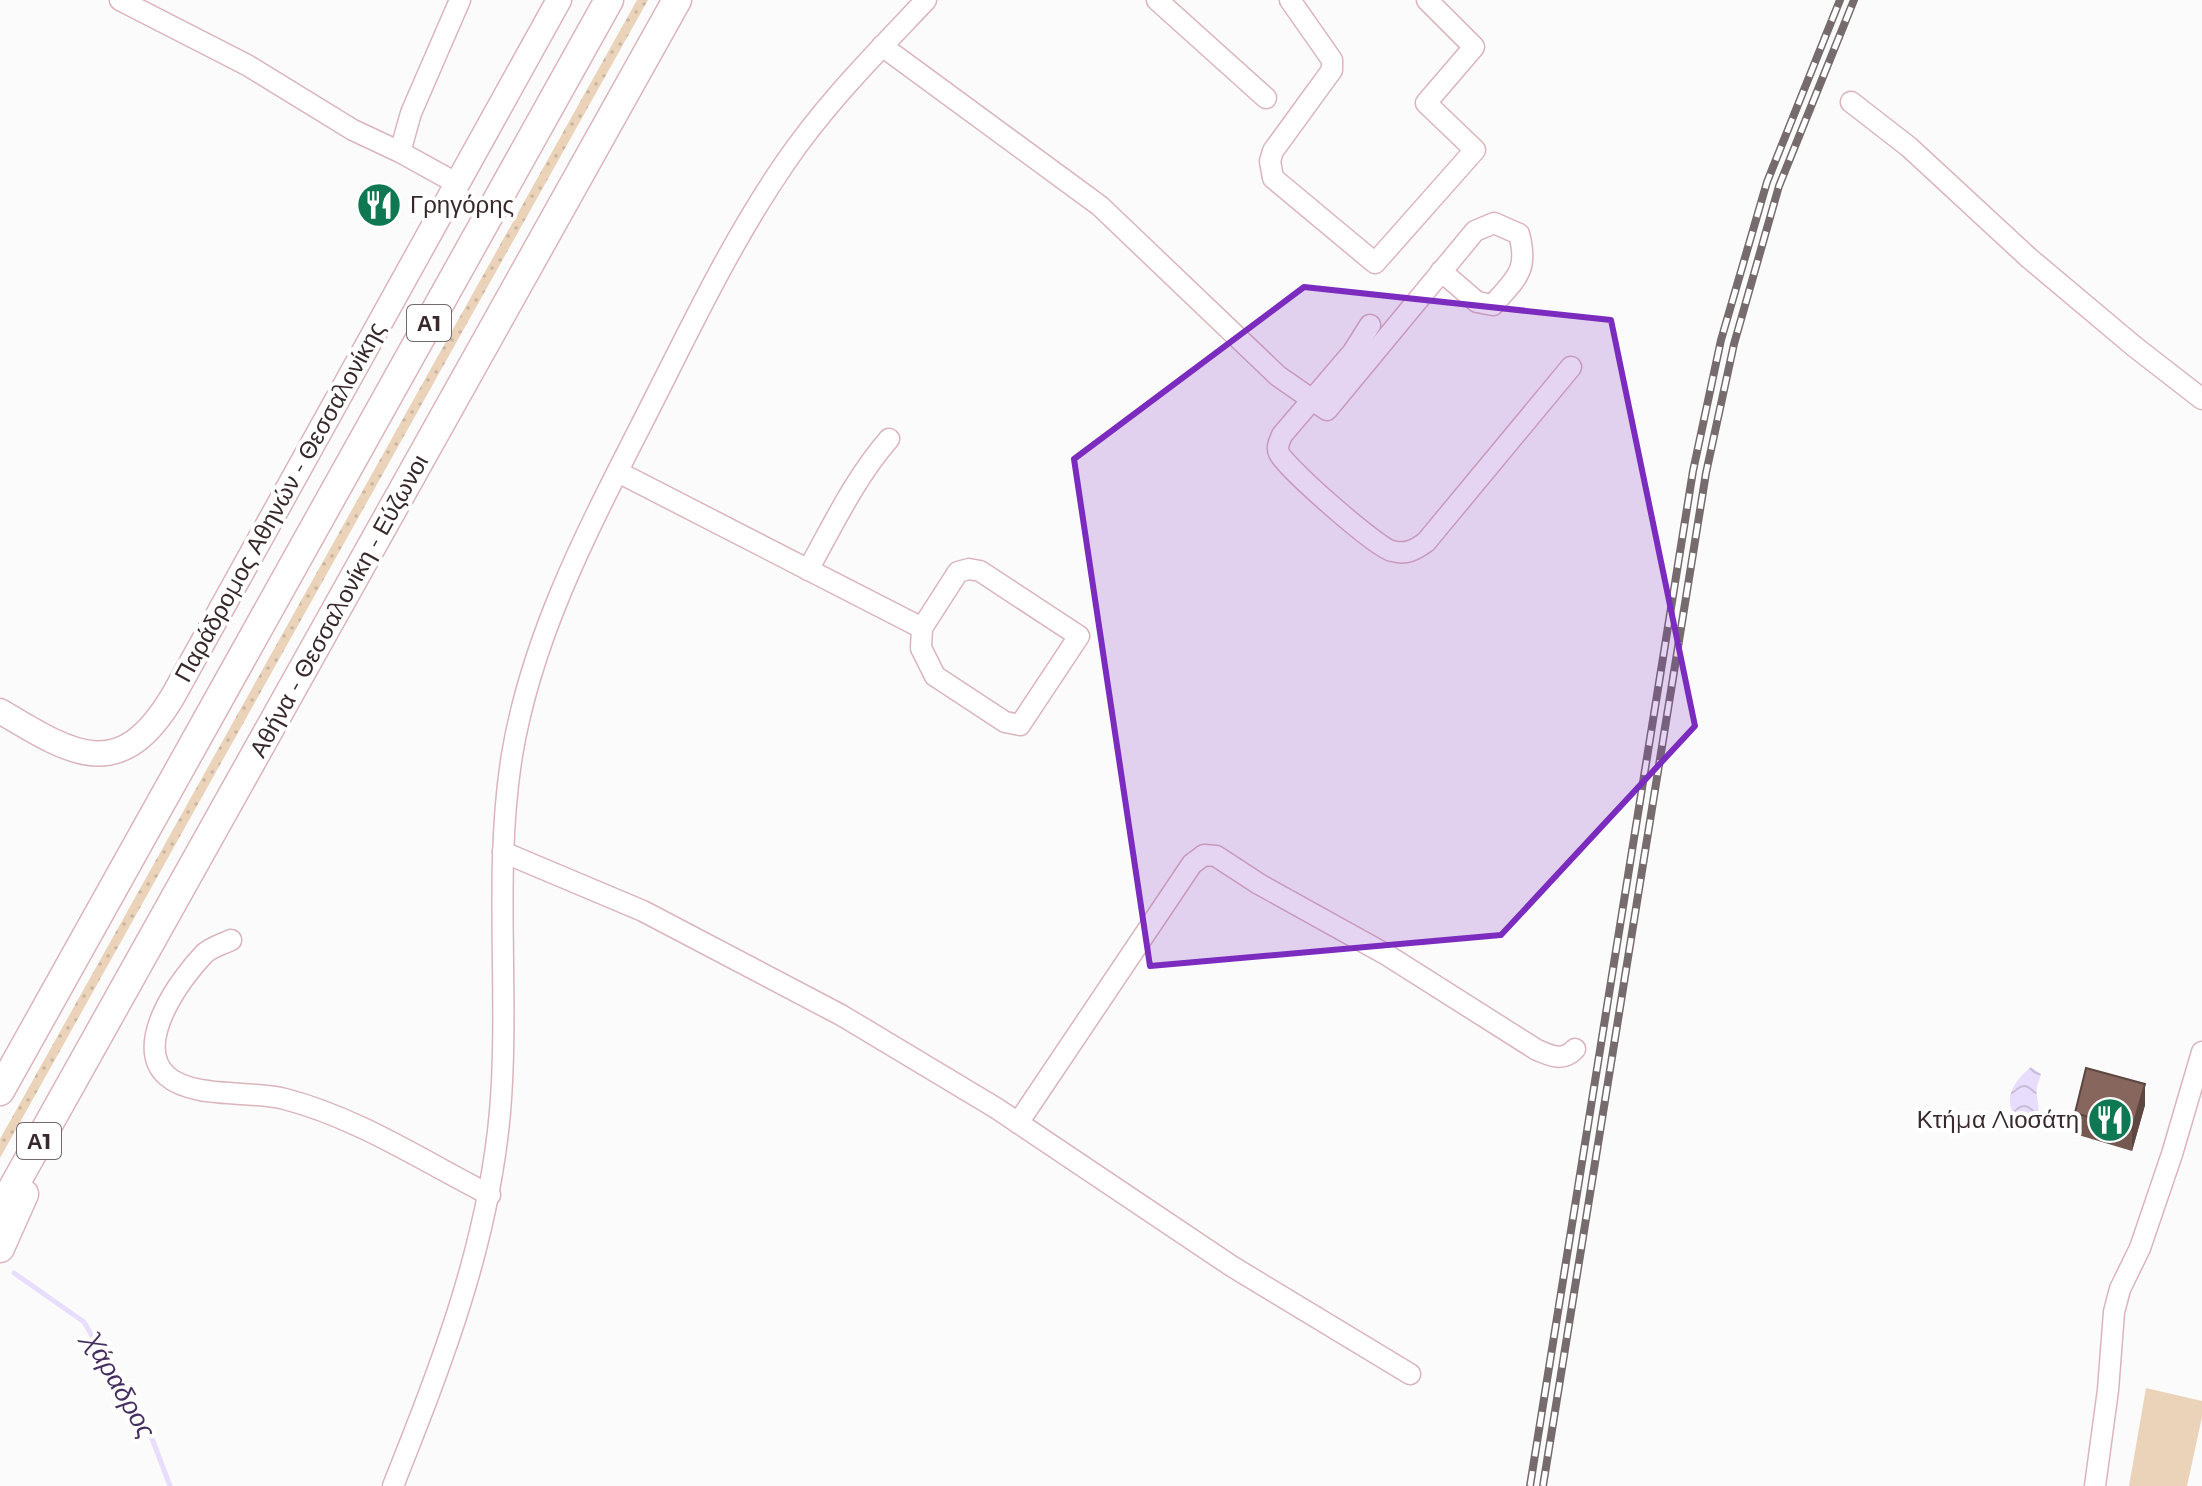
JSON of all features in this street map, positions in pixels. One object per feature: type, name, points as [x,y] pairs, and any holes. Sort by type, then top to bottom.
[{"type":"highway","name":"Α1","points":[[0,1091],[609,0]]},
{"type":"highway","name":"Αθήνα - Θεσσαλονίκη - Εύζωνοι","points":[[0,1211],[677,0]]},
{"type":"highway","points":[[0,1082],[30,1038]]},
{"type":"highway","points":[[0,1248],[79,1071]]},
{"type":"main road","name":"Παράδρομος Αθηνών - Θεσσαλονίκης","points":[[0,711],[56,744],[91,753],[123,749],[140,739],[155,724],[559,0]]},
{"type":"street","points":[[120,0],[247,65],[353,130],[456,183]]},
{"type":"street","points":[[400,152],[411,113],[460,0]]},
{"type":"street","points":[[393,1486],[454,1328],[490,1195],[502,1069],[503,852],[512,755],[532,670],[563,585],[737,238],[812,127],[926,0]]},
{"type":"street","points":[[1157,0],[1266,98]]},
{"type":"street","points":[[1290,0],[1332,60],[1332,70],[1273,151],[1270,161],[1273,178],[1375,263],[1475,150],[1426,103],[1474,47],[1427,0]]},
{"type":"street","points":[[882,46],[1100,206],[1278,376],[1327,410],[1441,271]]},
{"type":"street","points":[[1851,102],[1909,147],[2029,258],[2202,399]]},
{"type":"street","points":[[1370,325],[1353,352],[1282,435],[1277,447],[1279,455],[1380,547],[1404,553],[1426,542],[1571,367]]},
{"type":"street","points":[[808,570],[848,496],[889,439]]},
{"type":"street","points":[[618,472],[922,628]]},
{"type":"street","points":[[969,569],[980,571],[1079,636],[1020,725],[1005,722],[935,676],[921,648],[922,628],[958,572],[969,569]]},
{"type":"street","points":[[503,852],[643,911],[841,1015],[1018,1123],[1233,1267],[1410,1374]]},
{"type":"street","points":[[1018,1123],[1192,864],[1204,855],[1216,856],[1259,884],[1387,955],[1537,1050],[1565,1057],[1575,1049]]},
{"type":"street","points":[[231,940],[206,951],[168,1001],[156,1036],[154,1052],[158,1068],[171,1079],[192,1088],[267,1095],[340,1117],[490,1195]]},
{"type":"street","points":[[2095,1486],[2108,1390],[2114,1312],[2172,1154],[2202,1052]]},
{"type":"highlighted area","points":[[1304,287],[1611,320],[1695,726],[1501,935],[1150,966],[1074,459]]},
{"type":"shaded area","points":[[637,0],[648,0],[0,1158],[0,1139]]},
{"type":"shaded area","points":[[2146,1388],[2202,1401],[2202,1417],[2187,1486],[2129,1486]]},
{"type":"water","points":[[2031,1067],[2041,1074],[2037,1087],[2039,1110],[2035,1117],[2021,1120],[2011,1107],[2011,1093]]},
{"type":"building","points":[[2086,1068],[2145,1084],[2132,1129],[2075,1113]]},
{"type":"waterway","name":"Χάραδρος","points":[[14,1273],[84,1322],[153,1441],[170,1486]]},
{"type":"railway","points":[[1530,1486],[1693,471],[1721,340],[1767,182],[1840,0]]},
{"type":"railway","points":[[1543,1486],[1706,473],[1734,344],[1779,186],[1854,0]]},
{"type":"place","name":"Γρηγόρης","points":[[379,205]]},
{"type":"place","name":"Κτήμα Λιοσάτη","points":[[2110,1120]]}]
